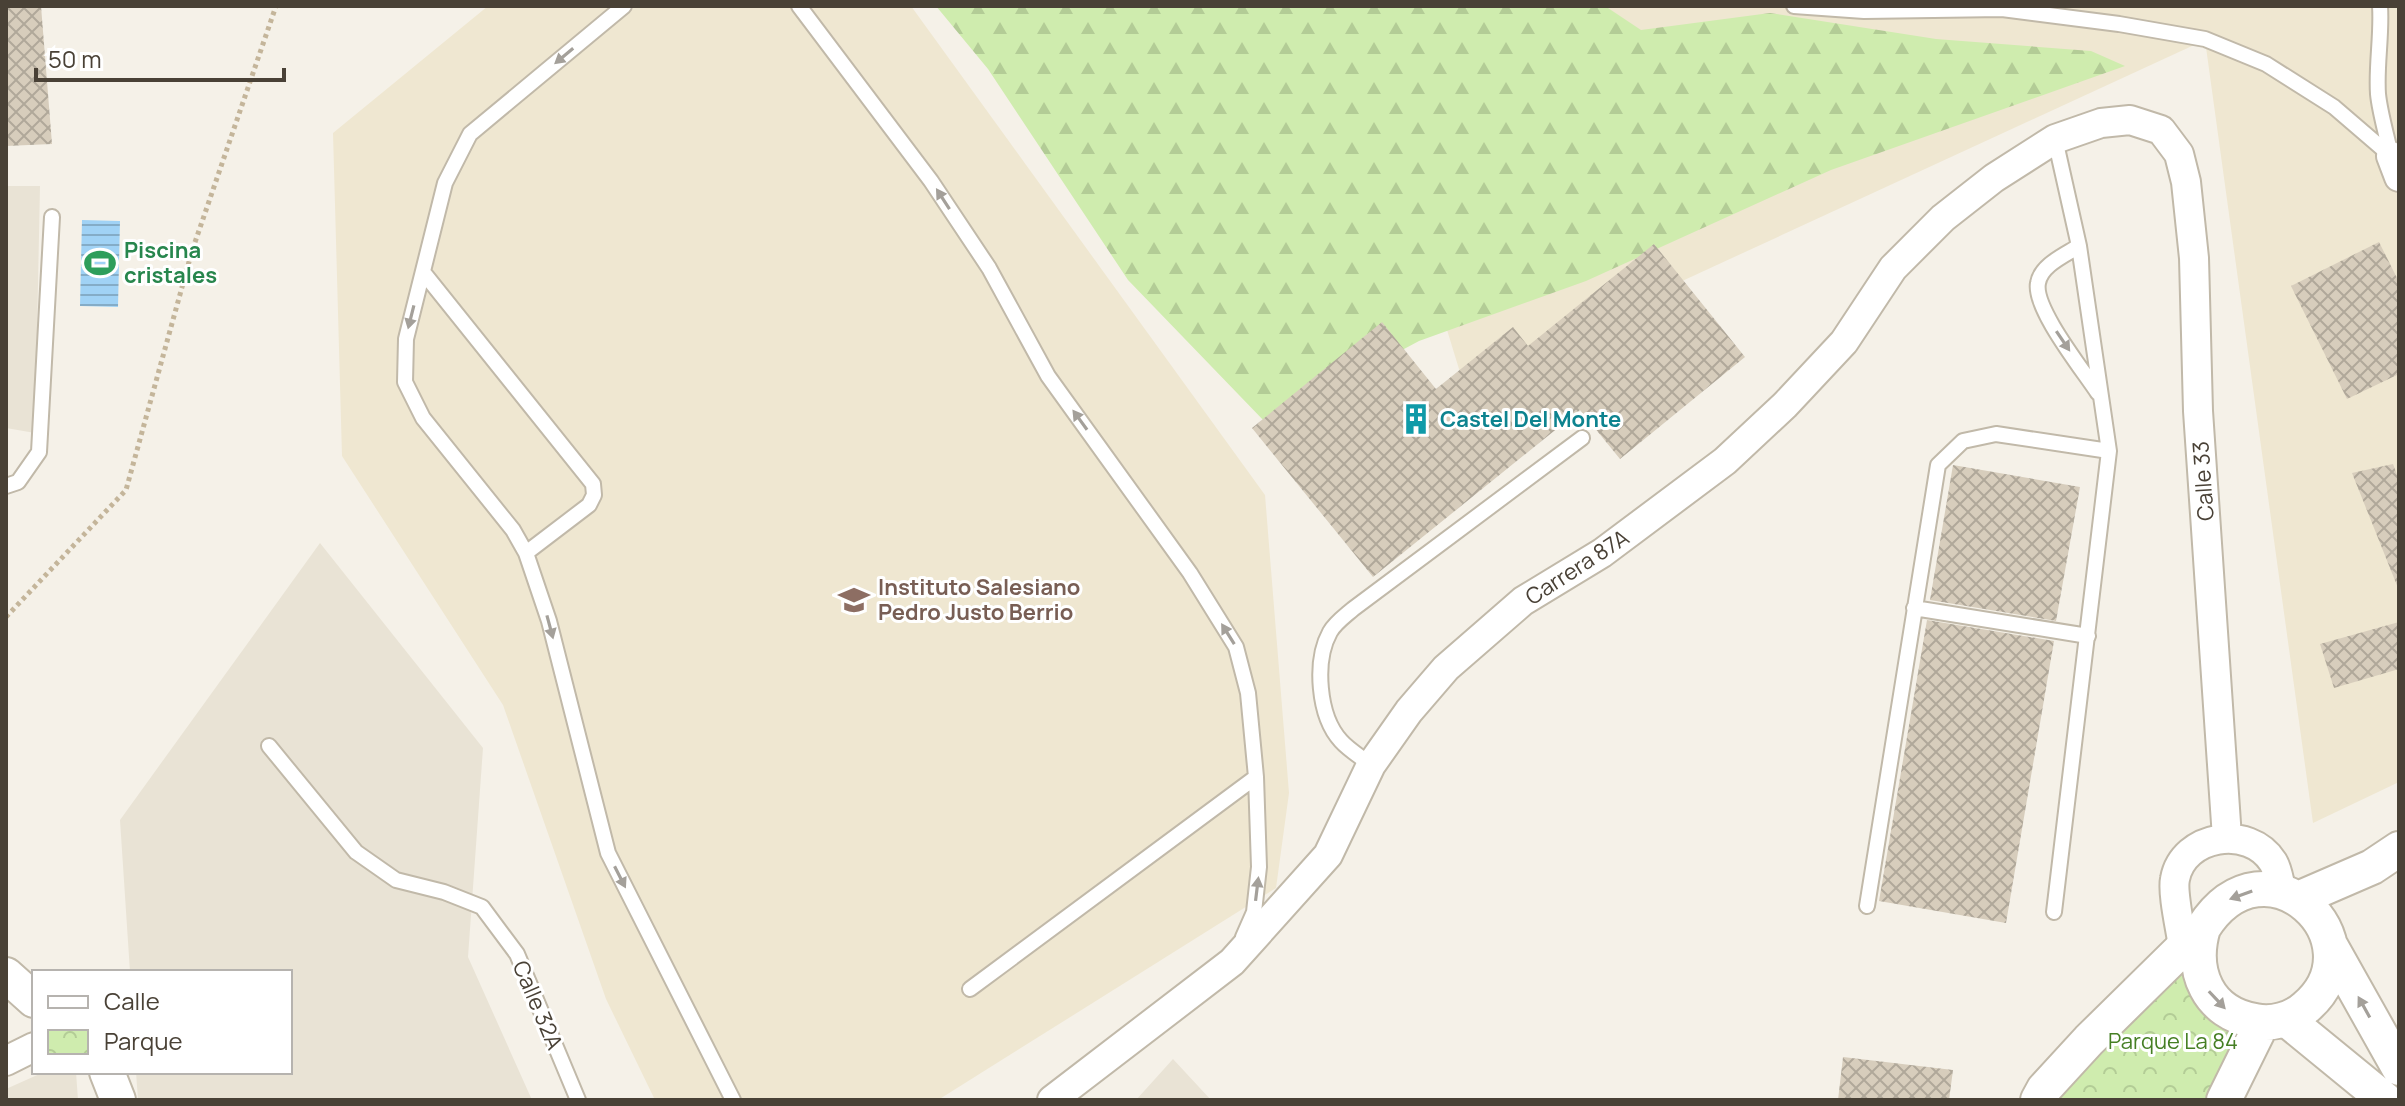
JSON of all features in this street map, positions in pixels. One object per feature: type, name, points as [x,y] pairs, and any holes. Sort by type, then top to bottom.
[{"type":"street","name":"Carrera 87A","points":[[1059,1098],[1232,962],[1328,855],[1371,765],[1409,711],[1446,668],[1523,601],[1602,553],[1725,461],[1785,405],[1844,342],[1893,268],[1933,228],[1994,178],[2055,139],[2101,123],[2130,120],[2161,130]]},
{"type":"street","name":"Calle 33","points":[[2161,130],[2179,154],[2186,182],[2194,258],[2198,411],[2227,838]]},
{"type":"street","points":[[2290,895],[2274,863],[2262,850],[2248,842],[2227,838],[2199,846],[2180,867],[2174,881],[2208,991],[2230,1013],[2246,1020],[2274,1021],[2302,1011],[2316,998],[2326,982],[2330,964],[2326,935],[2386,858]]},
{"type":"street","points":[[2290,895],[2386,858]]},
{"type":"street","points":[[2038,1100],[2079,1050],[2193,938],[2213,913],[2227,900],[2244,892],[2263,889],[2290,895],[2312,910],[2399,1068]]},
{"type":"street","points":[[6,975],[32,998]]},
{"type":"street","points":[[2224,1100],[2274,1021]]},
{"type":"street","points":[[2274,1021],[2385,1100]]},
{"type":"street","points":[[6,1061],[32,1048]]},
{"type":"street","points":[[108,1074],[118,1100]]},
{"type":"lane","points":[[624,6],[470,134],[445,183],[406,339],[405,382],[423,418],[513,530],[526,553],[549,621],[608,853],[733,1100]]},
{"type":"lane","points":[[799,6],[931,181],[989,268],[1048,376],[1190,573],[1236,647],[1248,693],[1256,777],[1259,867],[1254,912],[1232,962]]},
{"type":"lane","points":[[1794,6],[1864,11],[2002,9],[2205,39],[2266,64],[2334,107],[2395,167]]},
{"type":"lane","points":[[2380,6],[2378,98],[2395,167]]},
{"type":"lane","points":[[2054,912],[2109,451],[2085,280],[2055,139]]},
{"type":"lane","points":[[6,486],[18,482],[39,452],[52,217]]},
{"type":"lane","points":[[2079,246],[2051,263],[2038,280],[2038,298],[2054,328],[2100,396]]},
{"type":"lane","points":[[423,272],[593,484],[594,495],[589,505],[526,553]]},
{"type":"lane","points":[[1867,906],[1938,465],[1963,441],[1996,434],[2109,451]]},
{"type":"lane","points":[[1371,765],[1339,740],[1323,707],[1320,675],[1323,650],[1331,629],[1353,609],[1582,438]]},
{"type":"lane","points":[[1914,608],[2088,636]]},
{"type":"lane","name":"Calle 32A","points":[[269,746],[356,852],[396,880],[444,892],[482,907],[517,954],[578,1100]]},
{"type":"lane","points":[[970,989],[1256,777]]},
{"type":"path","points":[[6,617],[126,490],[192,251],[276,6]]},
{"type":"shaded area","name":"Instituto Salesiano Pedro Justo Berrio","points":[[488,6],[911,6],[1265,495],[1289,793],[1276,888],[938,1100],[655,1100],[606,999],[503,705],[342,456],[333,133]]},
{"type":"shaded area","points":[[1437,6],[2399,6],[2399,782],[2313,823],[2205,40],[1463,382],[1386,131]]},
{"type":"shaded area","points":[[6,186],[40,186],[35,433],[6,428]]},
{"type":"shaded area","points":[[320,543],[483,748],[468,957],[532,1100],[138,1100],[136,1074],[292,1074],[292,970],[130,970],[120,820]]},
{"type":"shaded area","points":[[1173,1059],[1211,1100],[1136,1100]]},
{"type":"shaded area","points":[[40,1074],[76,1074],[78,1100],[6,1100],[6,1089]]},
{"type":"green space","points":[[936,6],[1605,6],[1641,30],[1770,13],[1936,39],[2091,51],[2125,66],[1831,170],[1586,281],[1419,341],[1266,423],[1128,280],[988,69]]},
{"type":"green space","name":"Parque La 84","points":[[2203,928],[2208,991],[2262,1023],[2226,1100],[2044,1100]]},
{"type":"water","name":"Piscina cristales","points":[[82,220],[120,221],[118,307],[80,306]]},
{"type":"building","points":[[6,6],[41,6],[52,144],[6,146]]},
{"type":"building","points":[[2379,242],[2399,282],[2399,374],[2347,399],[2291,286]]},
{"type":"building","name":"Castel Del Monte","points":[[1654,244],[1745,357],[1620,459],[1580,410],[1373,577],[1252,428],[1382,322],[1436,389],[1513,327],[1528,346]]},
{"type":"building","points":[[2393,464],[2399,480],[2398,588],[2352,473]]},
{"type":"building","points":[[1953,465],[2080,487],[2056,621],[1930,600]]},
{"type":"building","points":[[1927,620],[2054,641],[2006,923],[1879,901]]},
{"type":"building","points":[[2399,622],[2399,669],[2334,688],[2320,644]]},
{"type":"building","points":[[1843,1057],[1953,1070],[1949,1100],[1838,1100]]},
{"type":"place","name":"Piscina cristales","points":[[100,263]]},
{"type":"place","name":"Castel Del Monte","points":[[1416,419]]},
{"type":"place","name":"Instituto Salesiano Pedro Justo Berrio","points":[[854,600]]}]
